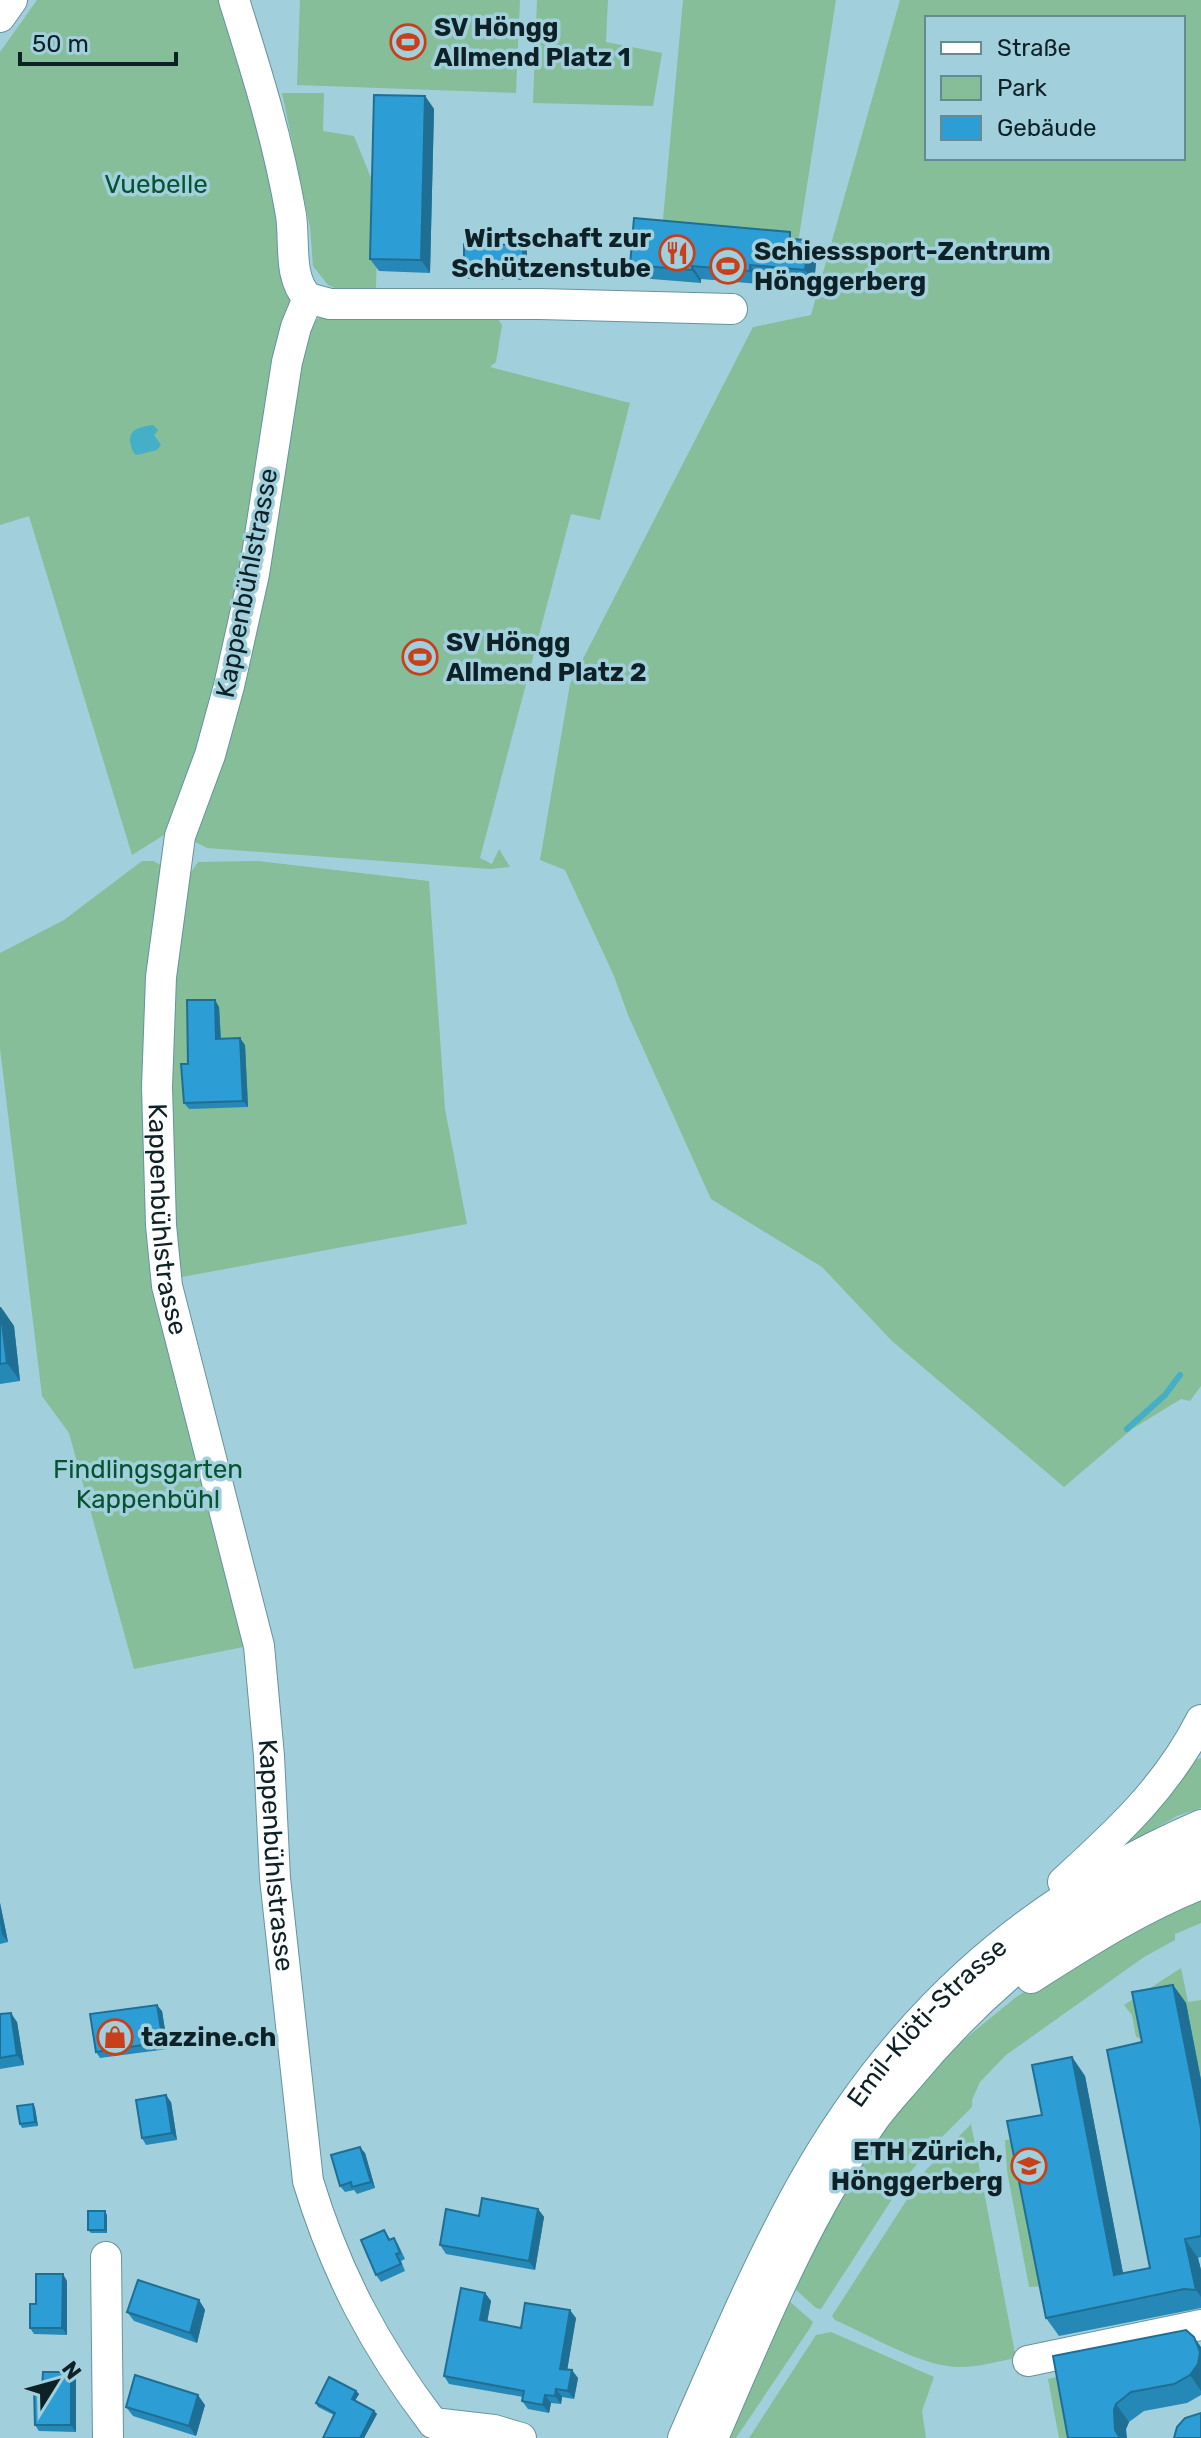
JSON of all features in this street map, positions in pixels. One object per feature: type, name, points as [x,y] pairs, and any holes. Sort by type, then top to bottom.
[{"type":"street","points":[[0,17],[12,0]]},
{"type":"street","points":[[234,0],[272,120],[291,218],[297,279],[301,291],[308,298],[330,304],[540,304],[732,309]]},
{"type":"street","name":"Kappenbühlstrasse","points":[[308,298],[287,362],[254,574],[229,686],[210,755],[180,836],[160,999],[157,1087],[161,1225],[173,1313],[259,1646],[269,1756],[275,1878],[308,2181],[342,2278],[429,2430]]},
{"type":"street","points":[[1018,1929],[1063,1882],[1125,1826],[1187,1748],[1201,1720]]},
{"type":"street","name":"Emil-Klöti-Strasse","points":[[683,2438],[744,2299],[800,2188],[855,2101],[920,2019],[1018,1929],[1084,1884],[1147,1848],[1201,1825]]},
{"type":"street","name":"Emil-Klöti-Strasse","points":[[713,2438],[770,2306],[830,2188],[875,2117],[952,2028],[990,1991],[1054,1938],[1154,1876],[1201,1854]]},
{"type":"street","points":[[952,2028],[1110,1927],[1201,1884]]},
{"type":"street","points":[[106,2257],[108,2438]]},
{"type":"street","points":[[1028,2361],[1201,2325]]},
{"type":"street","points":[[429,2430],[494,2430],[521,2438]]},
{"type":"green space","name":"Vuebelle","points":[[37,0],[229,0],[244,86],[246,91],[255,94],[292,306],[238,635],[167,833],[132,855],[29,516],[0,525],[0,52]]},
{"type":"green space","name":"SV Höngg Allmend Platz 1","points":[[300,0],[520,0],[516,93],[297,85]]},
{"type":"green space","points":[[537,0],[608,0],[606,42],[662,53],[653,106],[533,103]]},
{"type":"green space","points":[[683,0],[836,0],[798,243],[662,230]]},
{"type":"green space","points":[[900,0],[1201,0],[1201,1386],[1190,1401],[1181,1399],[1132,1429],[1064,1487],[892,1341],[822,1267],[711,1199],[565,870],[540,860],[570,684],[753,327],[811,315]]},
{"type":"green space","points":[[282,93],[324,93],[323,131],[354,136],[378,195],[376,291],[346,293],[328,285],[313,266],[310,227]]},
{"type":"green space","points":[[321,316],[496,316],[502,325],[496,362],[490,367],[630,403],[600,520],[571,514],[480,858],[492,864],[499,849],[510,867],[490,869],[207,848],[193,841],[304,331]]},
{"type":"green space","name":"Findlingsgarten Kappenbühl","points":[[142,861],[153,861],[163,866],[151,1132],[253,1645],[134,1669],[69,1433],[42,1396],[0,1048],[0,953],[64,920]]},
{"type":"green space","points":[[258,861],[429,881],[445,1109],[467,1224],[171,1279],[164,1139],[177,893],[198,862]]},
{"type":"green space","points":[[1201,1758],[1201,1808],[1177,1816],[1107,1856],[1193,1761]]},
{"type":"green space","points":[[1201,1893],[1201,1923],[1175,1934],[1175,1940],[1144,1957],[1006,2055],[980,2082],[972,2107],[907,2176],[821,2309],[793,2287],[876,2138],[961,2042],[1015,1998],[1081,1954]]},
{"type":"green space","points":[[1181,1968],[1188,2002],[1201,2000],[1201,2082],[1146,2034],[1141,2039],[1136,2037],[1132,2015],[1124,2005]]},
{"type":"green space","points":[[971,2124],[1016,2358],[956,2367],[905,2353],[832,2316],[926,2170]]},
{"type":"green space","points":[[1020,2139],[1048,2286],[1029,2287],[1007,2171],[1005,2140]]},
{"type":"green space","points":[[787,2299],[813,2322],[736,2438],[724,2438]]},
{"type":"green space","points":[[831,2332],[934,2377],[922,2411],[926,2438],[749,2438],[816,2335]]},
{"type":"green space","points":[[1065,2375],[1078,2438],[1059,2438],[1048,2379]]},
{"type":"water","points":[[153,425],[158,430],[154,435],[161,445],[157,450],[137,455],[131,446],[133,432]]},
{"type":"building","points":[[374,95],[425,96],[421,260],[370,259]]},
{"type":"building","name":"Schiesssport-Zentrum Hönggerberg","points":[[634,218],[790,232],[790,239],[808,240],[805,270],[750,265],[750,271],[630,265]]},
{"type":"building","points":[[464,244],[523,245],[523,273],[464,273]]},
{"type":"building","points":[[187,1000],[215,1000],[216,1039],[240,1038],[243,1101],[184,1103],[181,1064],[188,1064]]},
{"type":"building","points":[[0,1307],[7,1363],[0,1364]]},
{"type":"building","points":[[1173,1985],[1201,2128],[1201,2236],[1185,2239],[1196,2290],[1184,2289],[1046,2318],[1007,2121],[1042,2115],[1032,2065],[1072,2057],[1114,2275],[1150,2268],[1107,2050],[1142,2042],[1132,1992]]},
{"type":"building","points":[[157,2005],[163,2042],[96,2052],[90,2014]]},
{"type":"building","points":[[11,2013],[17,2055],[0,2058],[0,2014]]},
{"type":"building","points":[[166,2095],[172,2133],[142,2138],[136,2100]]},
{"type":"building","points":[[33,2104],[35,2122],[20,2124],[17,2106]]},
{"type":"building","points":[[360,2147],[371,2182],[352,2187],[351,2182],[340,2186],[331,2155]]},
{"type":"building","points":[[482,2198],[538,2209],[529,2261],[440,2245],[446,2209],[479,2216]]},
{"type":"building","points":[[88,2211],[105,2211],[105,2230],[88,2230]]},
{"type":"building","points":[[384,2230],[389,2240],[394,2238],[401,2264],[376,2275],[361,2240]]},
{"type":"building","points":[[36,2274],[63,2274],[62,2328],[30,2328],[30,2304],[36,2304]]},
{"type":"building","points":[[138,2280],[199,2300],[190,2333],[127,2312]]},
{"type":"building","points":[[461,2288],[485,2293],[480,2320],[521,2328],[525,2303],[570,2310],[560,2369],[572,2370],[568,2391],[556,2389],[555,2396],[545,2395],[543,2405],[522,2401],[524,2391],[444,2376]]},
{"type":"building","points":[[1186,2330],[1194,2337],[1200,2352],[1198,2364],[1190,2375],[1174,2384],[1131,2392],[1116,2404],[1115,2430],[1120,2438],[1068,2438],[1053,2356]]},
{"type":"building","points":[[43,2372],[71,2372],[71,2425],[35,2425],[34,2388],[42,2388]]},
{"type":"building","points":[[135,2375],[198,2395],[189,2426],[126,2407]]},
{"type":"building","points":[[329,2377],[356,2391],[352,2399],[374,2411],[360,2438],[323,2438],[335,2413],[316,2403]]},
{"type":"building","points":[[1201,2413],[1201,2438],[1174,2438],[1177,2427],[1185,2418]]},
{"type":"waterway","points":[[1127,1429],[1165,1395],[1180,1375]]},
{"type":"place","name":"SV Höngg Allmend Platz 1","points":[[408,42]]},
{"type":"place","name":"Wirtschaft zur Schützenstube","points":[[677,253]]},
{"type":"place","name":"Schiesssport-Zentrum Hönggerberg","points":[[728,266]]},
{"type":"place","name":"SV Höngg Allmend Platz 2","points":[[420,657]]},
{"type":"place","name":"tazzine.ch","points":[[115,2037]]},
{"type":"place","name":"ETH Zürich, Hönggerberg","points":[[1029,2166]]}]
